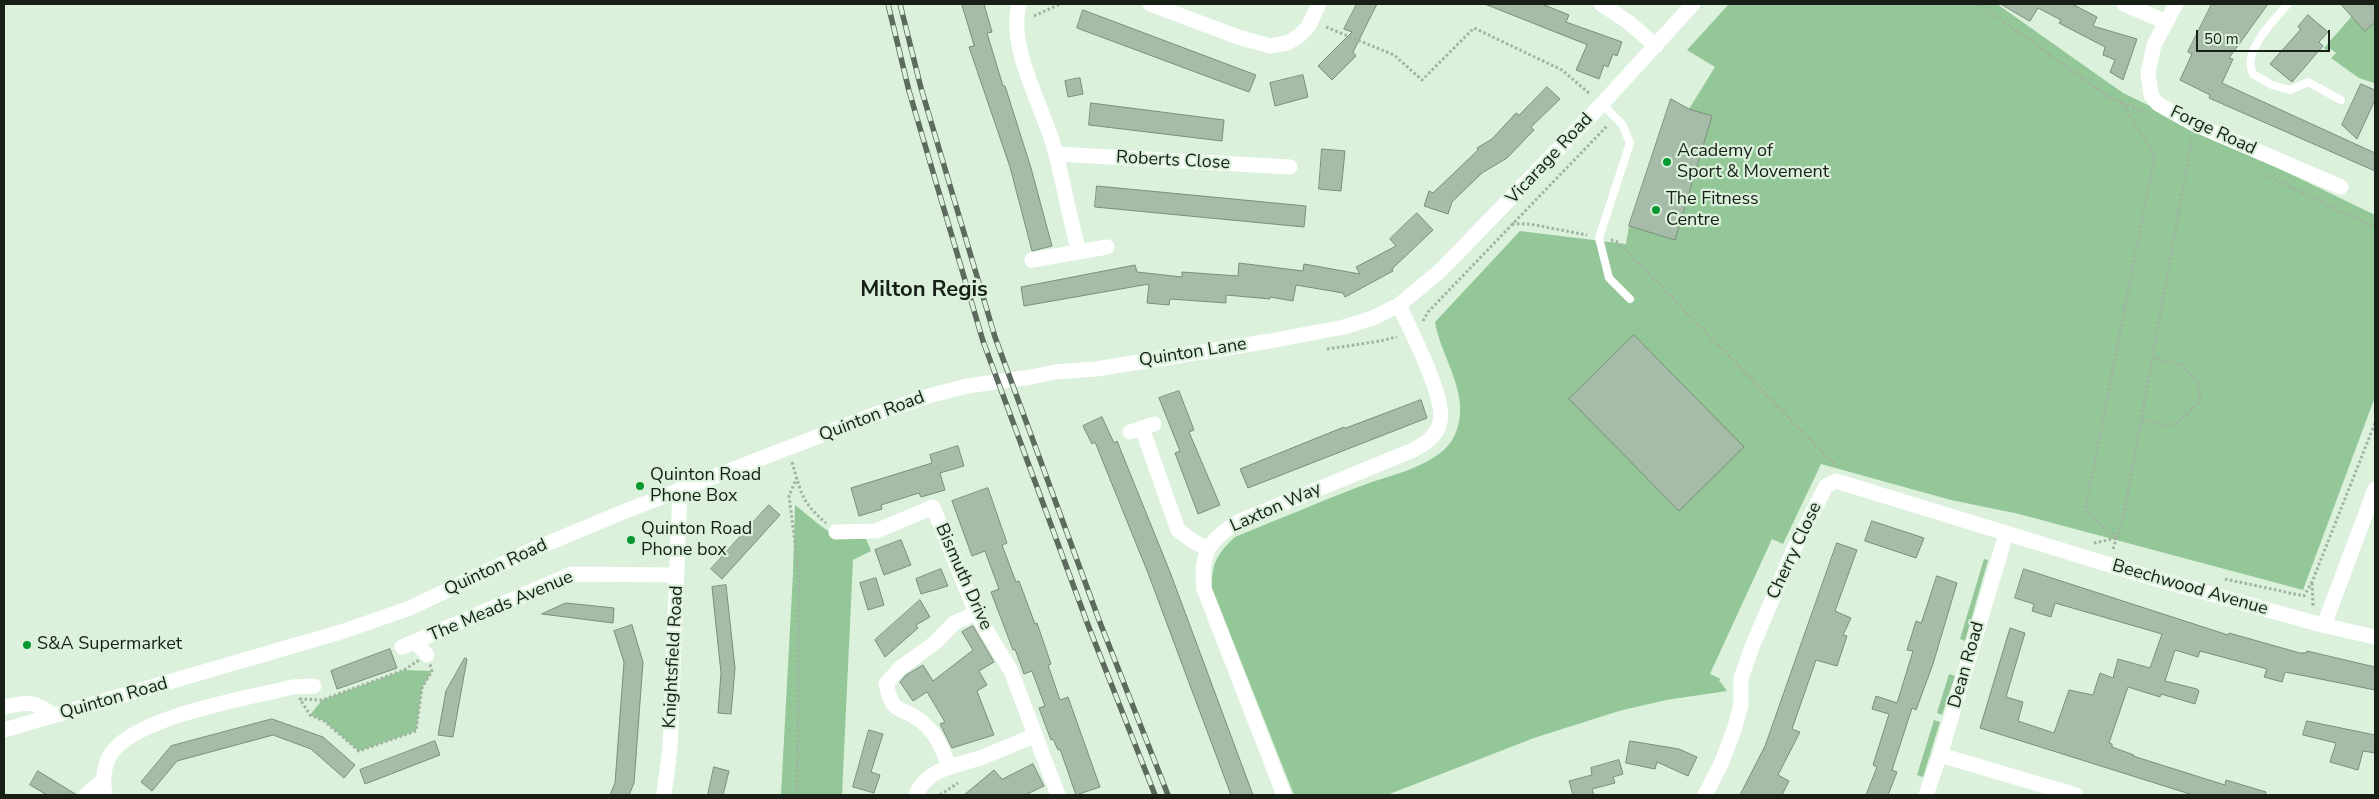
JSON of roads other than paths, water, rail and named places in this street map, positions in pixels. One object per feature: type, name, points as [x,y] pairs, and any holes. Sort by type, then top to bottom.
[{"type":"street","points":[[1019,4],[1016,16],[1020,50],[1056,154],[1079,252]]},
{"type":"street","points":[[1150,4],[1238,37],[1270,46],[1287,43],[1300,36],[1308,27],[1320,4]]},
{"type":"street","points":[[1601,4],[1627,21],[1656,46]]},
{"type":"street","name":"Vicarage Road","points":[[1399,305],[1440,272],[1602,104],[1693,4]]},
{"type":"street","points":[[2124,4],[2166,22]]},
{"type":"street","name":"Forge Road","points":[[2176,4],[2154,45],[2148,73],[2151,95],[2158,104],[2192,123],[2341,188]]},
{"type":"street","name":"Roberts Close","points":[[1056,154],[1290,167]]},
{"type":"street","points":[[1032,260],[1107,247]]},
{"type":"street","name":"Quinton Lane","points":[[982,385],[1031,378],[1055,372],[1096,369],[1344,327],[1373,318],[1399,305]]},
{"type":"street","name":"Laxton Way","points":[[1208,548],[1217,536],[1240,521],[1411,451],[1432,438],[1440,422],[1434,386],[1399,305]]},
{"type":"street","name":"Quinton Road","points":[[4,730],[344,631],[410,608],[532,550],[680,489],[789,449],[873,415],[932,395],[982,385]]},
{"type":"street","points":[[1142,428],[1178,530],[1194,542],[1208,548],[1202,569],[1204,589],[1284,795]]},
{"type":"street","name":"Cherry Close","points":[[1705,795],[1721,764],[1734,730],[1741,705],[1742,678],[1752,647],[1792,554],[1826,486],[1836,481],[2006,534]]},
{"type":"street","name":"Knightsfield Road","points":[[664,795],[670,748],[680,489]]},
{"type":"street","points":[[2322,625],[2324,625],[2375,489]]},
{"type":"street","name":"Bismuth Drive","points":[[836,532],[876,531],[933,508],[976,613],[1011,671],[1034,736],[1058,795]]},
{"type":"street","name":"Beechwood Avenue","points":[[2006,534],[2322,625],[2375,637]]},
{"type":"street","name":"Dean Road","points":[[1926,795],[1940,755],[2006,534]]},
{"type":"street","name":"The Meads Avenue","points":[[427,655],[409,645],[572,574],[678,575]]},
{"type":"street","points":[[949,766],[940,741],[920,720],[898,710],[889,698],[886,684],[900,668],[936,642],[954,623],[976,613]]},
{"type":"street","points":[[86,795],[104,788],[108,758],[120,743],[149,725],[296,693],[314,686]]},
{"type":"street","points":[[4,707],[24,702],[41,706],[53,716]]},
{"type":"street","points":[[916,795],[920,783],[949,766],[980,758],[1034,736]]},
{"type":"street","points":[[1940,755],[2076,795]]},
{"type":"lane","points":[[2288,4],[2258,41],[2251,62],[2253,74],[2272,85],[2290,90],[2308,82],[2341,100]]},
{"type":"lane","points":[[1602,104],[1622,124],[1630,143],[1598,238],[1609,278],[1630,299]]},
{"type":"railway","points":[[888,4],[909,91],[983,341],[1088,625],[1155,795]]},
{"type":"railway","points":[[900,4],[921,88],[995,337],[1099,620],[1168,795]]},
{"type":"place","name":"Academy of Sport & Movement","points":[[1667,162]]},
{"type":"place","name":"The Fitness Centre","points":[[1656,210]]},
{"type":"place","name":"Quinton Road Phone Box","points":[[640,486]]},
{"type":"place","name":"Quinton Road Phone box","points":[[631,540]]},
{"type":"place","name":"S&A Supermarket","points":[[27,645]]},
{"type":"district","name":"Milton Regis","points":[[924,291]]}]
